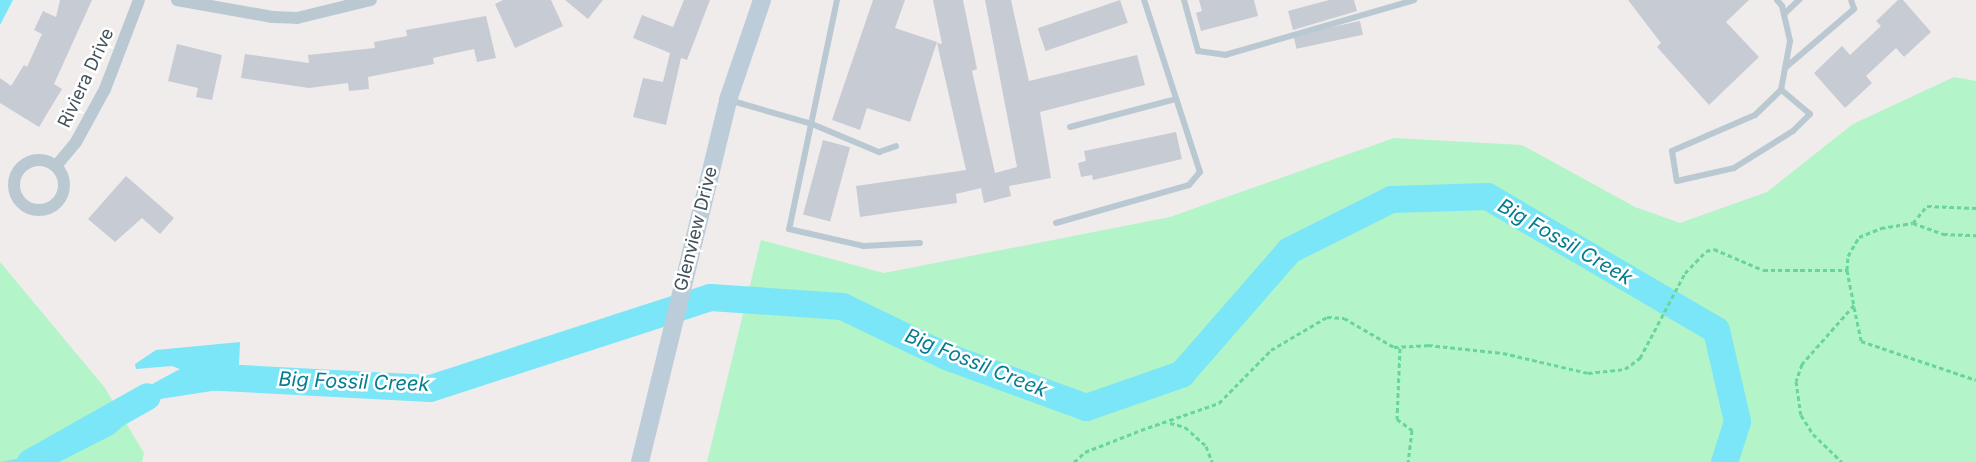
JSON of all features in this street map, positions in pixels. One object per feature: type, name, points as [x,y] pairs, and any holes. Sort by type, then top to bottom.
[{"type":"main road","name":"Glenview Drive","points":[[640,462],[728,100],[762,0]]},
{"type":"street","name":"Riviera Drive","points":[[56,166],[76,142],[105,89],[139,0]]},
{"type":"street","points":[[177,0],[272,17],[297,18],[371,0]]},
{"type":"street","points":[[41,160],[56,166],[64,183],[55,204],[37,210],[21,202],[14,187],[24,164],[41,160]]},
{"type":"lane","points":[[837,0],[789,229],[864,246],[920,243]]},
{"type":"lane","points":[[1056,223],[1189,185],[1200,172],[1144,0]]},
{"type":"lane","points":[[1184,0],[1198,51],[1225,55],[1414,0]]},
{"type":"lane","points":[[1777,0],[1784,14],[1790,41],[1781,90],[1755,115],[1672,151],[1677,181],[1734,168],[1793,131],[1810,114],[1781,90]]},
{"type":"lane","points":[[1784,14],[1798,0]]},
{"type":"lane","points":[[1785,68],[1854,9],[1851,0]]},
{"type":"lane","points":[[1070,127],[1176,99]]},
{"type":"lane","points":[[728,100],[812,124],[879,152],[896,146]]},
{"type":"path","points":[[1913,223],[1927,206],[1976,208]]},
{"type":"path","points":[[1976,235],[1943,234],[1913,223],[1881,228],[1859,237],[1848,256],[1847,270],[1861,341],[1976,380]]},
{"type":"path","points":[[1074,462],[1086,452],[1219,403],[1271,350],[1327,317],[1344,318],[1367,334],[1400,348],[1466,348],[1535,357],[1588,373],[1608,373],[1625,369],[1640,358],[1685,273],[1706,251],[1726,251],[1763,270],[1847,270]]},
{"type":"path","points":[[1842,462],[1813,434],[1801,415],[1796,381],[1806,358],[1854,305]]},
{"type":"path","points":[[1400,348],[1397,419],[1412,430],[1408,462]]},
{"type":"path","points":[[1168,423],[1185,427],[1206,446],[1212,462]]},
{"type":"green space","points":[[1954,77],[1976,81],[1976,462],[707,462],[761,240],[884,273],[1170,217],[1394,138],[1522,145],[1635,207],[1680,223],[1767,192],[1853,124]]},
{"type":"green space","points":[[0,262],[105,388],[144,453],[142,462],[0,462]]},
{"type":"water","points":[[0,0],[13,0],[0,25]]},
{"type":"water","points":[[240,342],[238,387],[160,399],[140,410],[114,434],[59,462],[0,462],[32,456],[80,438],[154,383],[180,369],[172,366],[136,369],[135,364],[156,350]]},
{"type":"building","points":[[60,0],[92,0],[54,84],[62,89],[39,127],[0,103],[0,78],[11,86],[24,65],[27,67],[42,34],[34,30],[43,11],[56,17]]},
{"type":"building","points":[[503,0],[551,0],[563,26],[515,48],[495,4]]},
{"type":"building","points":[[565,0],[603,0],[588,19]]},
{"type":"building","points":[[684,0],[710,0],[687,60],[681,58],[666,125],[633,117],[643,78],[663,82],[670,53],[633,38],[642,15],[673,27]]},
{"type":"building","points":[[873,0],[905,0],[895,28],[937,42],[910,122],[867,108],[860,130],[832,120]]},
{"type":"building","points":[[933,0],[963,0],[977,69],[972,71],[995,173],[1017,167],[985,0],[1011,0],[1029,81],[1137,55],[1145,85],[1040,112],[1051,178],[1009,186],[1011,196],[984,203],[981,188],[956,194],[957,203],[860,217],[856,186],[966,170],[937,43],[942,44]]},
{"type":"building","points":[[1120,0],[1128,23],[1046,51],[1038,28]]},
{"type":"building","points":[[1199,0],[1254,0],[1258,16],[1201,31],[1196,13],[1202,11]]},
{"type":"building","points":[[1329,0],[1354,0],[1357,11],[1293,30],[1288,11]]},
{"type":"building","points":[[1628,0],[1749,0],[1726,22],[1759,57],[1709,105],[1657,47],[1661,43]]},
{"type":"building","points":[[1898,0],[1903,0],[1931,32],[1904,57],[1896,48],[1866,76],[1872,83],[1845,108],[1814,73],[1842,46],[1850,55],[1881,26],[1876,21]]},
{"type":"building","points":[[486,16],[496,58],[477,62],[474,49],[433,58],[434,64],[368,77],[369,89],[349,91],[348,83],[309,88],[241,78],[245,54],[309,63],[308,55],[375,48],[374,42],[407,36],[406,30]]},
{"type":"building","points":[[1360,21],[1363,35],[1296,49],[1293,35]]},
{"type":"building","points":[[177,44],[222,55],[212,100],[196,97],[198,88],[168,81]]},
{"type":"building","points":[[1176,132],[1182,159],[1093,180],[1092,175],[1081,177],[1078,163],[1086,161],[1084,151]]},
{"type":"building","points":[[823,140],[850,147],[830,222],[803,214]]},
{"type":"building","points":[[126,176],[174,218],[160,234],[142,218],[115,242],[88,219]]},
{"type":"waterway","name":"Big Fossil Creek","points":[[201,376],[430,388],[710,297],[842,306],[946,356],[1086,407],[1181,374],[1289,250],[1391,199],[1487,196],[1716,330],[1737,421],[1724,462]]},
{"type":"waterway","name":"Big Fossil Creek","points":[[30,462],[147,396]]}]
